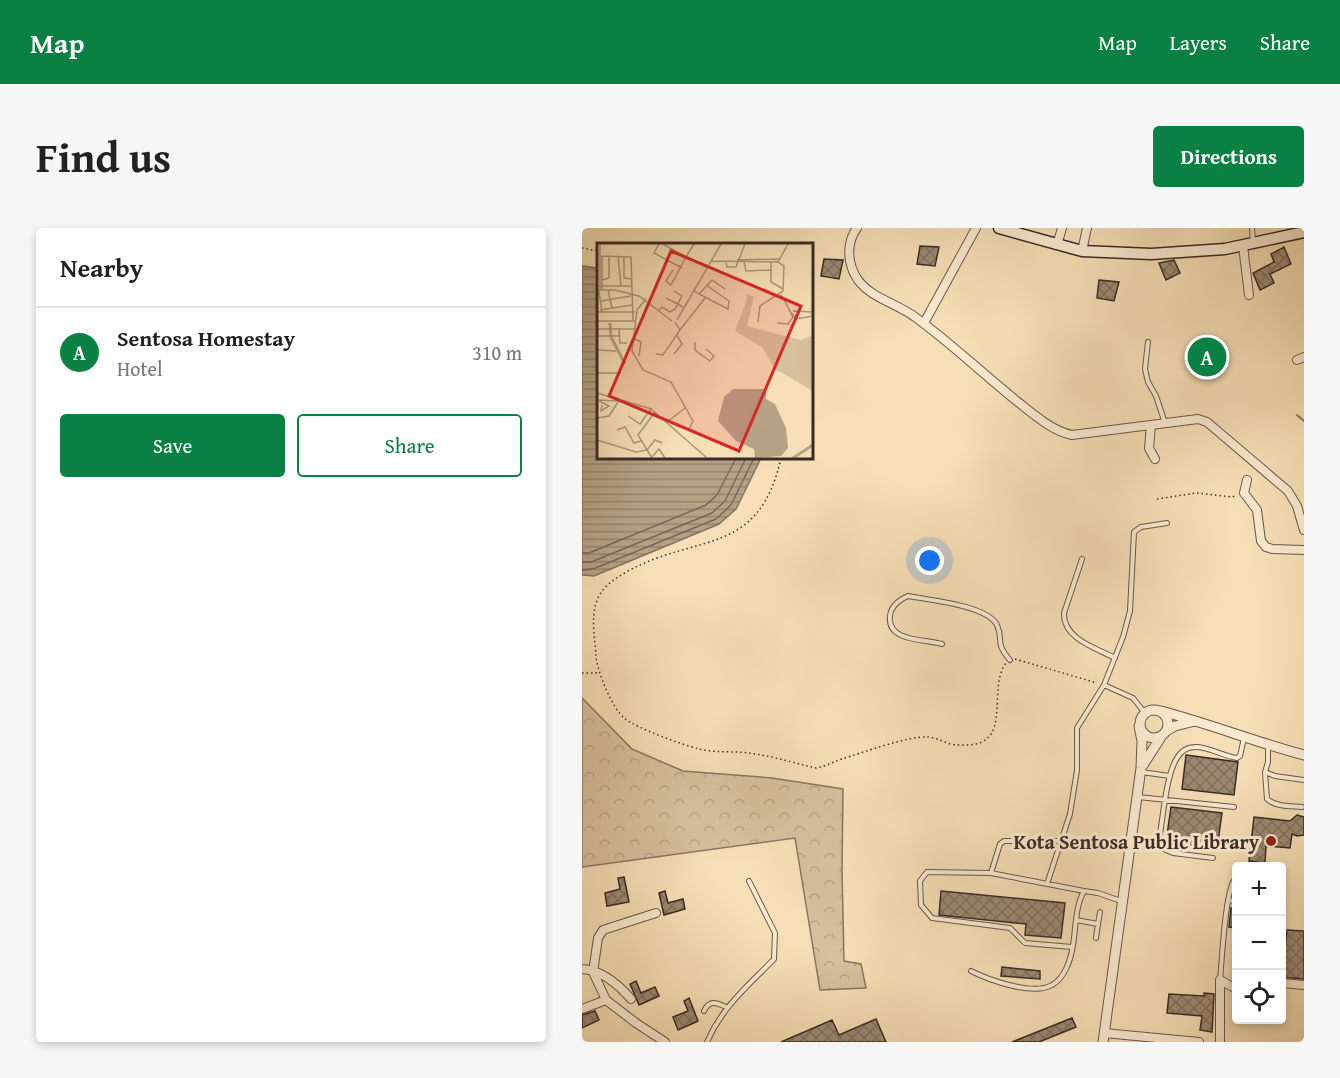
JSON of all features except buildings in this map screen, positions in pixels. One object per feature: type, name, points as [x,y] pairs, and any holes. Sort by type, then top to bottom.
[{"type":"main road","points":[[999,228],[1082,251],[1151,254],[1188,253],[1248,244],[1304,232]]},
{"type":"street","points":[[857,228],[849,246],[850,258],[858,279],[875,294],[924,323],[1042,420],[1067,434],[1198,419],[1207,422],[1288,491],[1297,506],[1304,530]]},
{"type":"street","points":[[924,323],[976,228]]},
{"type":"street","points":[[1057,245],[1062,228]]},
{"type":"street","points":[[1082,251],[1087,228]]},
{"type":"street","points":[[1248,244],[1249,295]]},
{"type":"street","points":[[1150,425],[1149,448],[1155,459]]},
{"type":"street","points":[[1247,480],[1244,493],[1257,510],[1261,541],[1266,547],[1272,549],[1304,550]]},
{"type":"street","points":[[1161,711],[1168,723],[1164,734]]},
{"type":"street","points":[[1199,1042],[1103,1038],[1141,770],[1142,741],[1139,726],[1141,717],[1145,712],[1161,711],[1304,755]]},
{"type":"street","points":[[1141,770],[1153,746],[1164,734],[1175,726],[1198,721]]},
{"type":"street","points":[[1139,726],[1144,735],[1149,738],[1164,734]]},
{"type":"street","points":[[656,913],[603,930],[598,938],[593,972],[606,1000],[666,1042]]},
{"type":"street","points":[[582,969],[605,976],[621,987],[630,999]]},
{"type":"street","points":[[1220,1042],[1220,980],[1232,987]]},
{"type":"street","points":[[1286,983],[1304,986]]},
{"type":"street","points":[[582,1009],[606,1000]]},
{"type":"lane","points":[[1248,244],[1251,228]]},
{"type":"lane","points":[[1148,342],[1145,369],[1148,382],[1166,423]]},
{"type":"lane","points":[[1047,884],[1070,814],[1077,770],[1077,728],[1104,685],[1130,611],[1134,532],[1141,527],[1167,523]]},
{"type":"lane","points":[[1082,559],[1064,613],[1064,622],[1070,633],[1115,658]]},
{"type":"lane","points":[[942,644],[903,638],[892,629],[891,610],[900,599],[908,596],[975,609],[991,618],[997,625],[1002,651],[1010,660]]},
{"type":"lane","points":[[1104,685],[1132,699],[1145,712]]},
{"type":"lane","points":[[1213,858],[1173,853],[1161,848],[1159,840],[1170,776],[1175,759],[1188,748],[1198,747],[1237,758],[1240,756],[1245,738]]},
{"type":"lane","points":[[1268,744],[1268,762],[1265,772],[1267,799],[1276,804],[1302,807]]},
{"type":"lane","points":[[1141,770],[1170,776]]},
{"type":"lane","points":[[1265,772],[1275,776],[1304,780]]},
{"type":"lane","points":[[1137,797],[1234,807]]},
{"type":"lane","points":[[991,873],[1000,844],[1004,842],[1061,841]]},
{"type":"lane","points":[[1072,947],[1025,943],[1010,928],[932,918],[921,905],[920,881],[927,872],[991,873],[1098,893],[1122,901]]},
{"type":"lane","points":[[706,1042],[726,1007],[774,959],[775,933],[749,881]]},
{"type":"lane","points":[[1220,980],[1232,881]]},
{"type":"lane","points":[[971,971],[1004,984],[1034,988],[1053,985],[1065,970],[1072,947],[1080,897],[1084,891]]},
{"type":"lane","points":[[1228,900],[1232,900]]},
{"type":"lane","points":[[1096,938],[1100,912]]},
{"type":"lane","points":[[1076,920],[1098,924]]},
{"type":"lane","points":[[704,1011],[711,1003],[718,1003],[726,1007]]},
{"type":"path","points":[[582,248],[597,251]]},
{"type":"path","points":[[781,459],[766,502],[749,522],[723,539],[644,562],[611,581],[598,598],[594,621],[597,664],[610,696],[623,717],[649,730],[701,749],[750,753],[816,768],[910,739],[928,737],[953,745],[974,745],[984,741],[994,729],[1000,672],[1004,664],[1010,660],[1017,659],[1104,685]]},
{"type":"path","points":[[1157,499],[1196,493],[1232,496],[1244,493]]},
{"type":"path","points":[[582,673],[601,673]]},
{"type":"green space","points":[[582,698],[632,749],[683,771],[772,778],[843,789],[844,961],[861,964],[866,988],[820,990],[795,838],[582,867]]},
{"type":"water","points":[[582,266],[597,268],[597,459],[761,459],[736,509],[719,524],[594,576],[582,575]]},
{"type":"waterway","points":[[1297,415],[1304,421]]},
{"type":"place","name":"Sentosa Homestay","points":[[1207,357]]},
{"type":"place","name":"Kota Sentosa Public Library","points":[[1271,841]]}]
